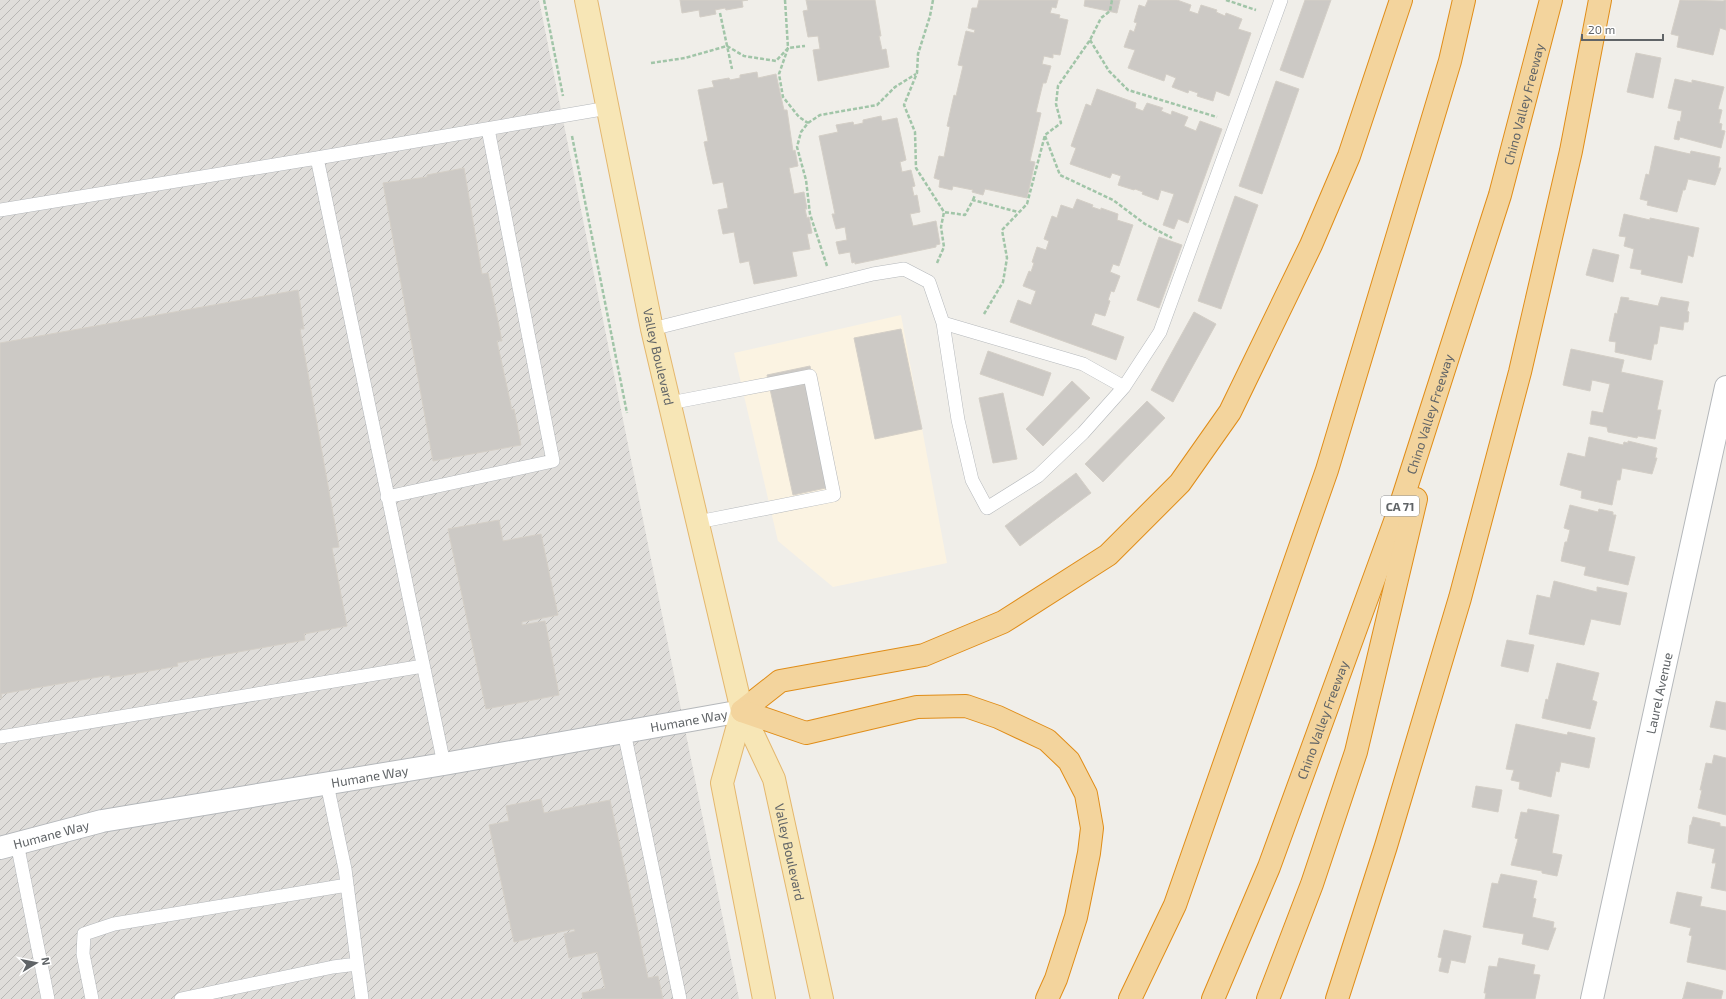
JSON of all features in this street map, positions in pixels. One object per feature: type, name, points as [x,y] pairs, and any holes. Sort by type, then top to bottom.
[{"type":"highway","points":[[742,712],[780,681],[924,654],[1003,622],[1108,555],[1180,483],[1230,412],[1311,244],[1349,156],[1401,0]]},
{"type":"highway","points":[[1130,999],[1175,904],[1327,470],[1450,61],[1464,0]]},
{"type":"highway","name":"Chino Valley Freeway","points":[[1213,999],[1269,867],[1398,513],[1500,195],[1551,0]]},
{"type":"highway","points":[[1338,999],[1460,598],[1520,372],[1571,151],[1600,0]]},
{"type":"highway","points":[[1268,999],[1312,884],[1356,752],[1453,344]]},
{"type":"highway","points":[[742,712],[806,733],[917,707],[966,706],[998,717],[1048,740],[1069,761],[1086,794],[1092,828],[1090,853],[1076,917],[1056,979],[1047,999]]},
{"type":"main road","name":"Valley Boulevard","points":[[586,0],[652,329],[742,712],[774,779],[822,999]]},
{"type":"main road","name":"Valley Boulevard","points":[[742,712],[722,783],[764,999]]},
{"type":"street","name":"Laurel Avenue","points":[[1592,999],[1726,387]]},
{"type":"street","name":"Humane Way","points":[[9,845],[102,820],[327,784],[742,712]]},
{"type":"lane","points":[[652,329],[832,284],[904,269],[929,282],[943,323],[958,420],[972,480],[987,508],[1038,476],[1083,433],[1124,386],[1160,332],[1281,0]]},
{"type":"lane","points":[[0,210],[608,108]]},
{"type":"lane","points":[[387,497],[553,461],[488,129]]},
{"type":"lane","points":[[317,158],[444,764]]},
{"type":"lane","points":[[943,323],[1083,364],[1124,386]]},
{"type":"lane","points":[[670,403],[810,376],[834,495],[698,522]]},
{"type":"lane","points":[[0,737],[423,666]]},
{"type":"lane","points":[[624,732],[680,999]]},
{"type":"lane","points":[[327,784],[345,869],[362,999]]},
{"type":"lane","points":[[9,845],[48,999]]},
{"type":"lane","points":[[92,999],[83,954],[84,934],[114,924],[347,885]]},
{"type":"lane","points":[[181,999],[325,969],[357,964]]},
{"type":"path","points":[[544,0],[627,414]]},
{"type":"path","points":[[785,0],[788,48],[779,74],[783,97],[799,117],[808,123]]},
{"type":"path","points":[[929,282],[944,247],[941,227],[944,212],[916,168],[915,132],[904,105],[917,73],[918,54],[930,16],[933,0]]},
{"type":"path","points":[[974,332],[1003,282],[1007,258],[1002,230],[1027,204],[1044,135],[1061,123],[1056,104],[1058,86],[1090,40],[1101,18],[1110,11],[1112,0]]},
{"type":"path","points":[[1226,0],[1275,16]]},
{"type":"path","points":[[720,13],[732,69]]},
{"type":"path","points":[[1090,40],[1109,71],[1128,90],[1187,107],[1236,124]]},
{"type":"path","points":[[651,62],[685,58],[727,46],[744,56],[776,61],[788,48],[806,46]]},
{"type":"path","points":[[832,284],[810,214],[806,180],[797,147],[801,132],[808,123],[820,115],[877,105],[895,87],[917,73]]},
{"type":"path","points":[[1044,135],[1060,175],[1113,200],[1145,224],[1166,237],[1192,244]]},
{"type":"path","points":[[944,212],[965,215],[975,195]]},
{"type":"path","points":[[973,200],[1019,212]]},
{"type":"shaded area","points":[[0,0],[539,0],[739,999],[0,999]]},
{"type":"shaded area","points":[[901,315],[947,563],[833,587],[778,541],[734,353]]},
{"type":"building","points":[[680,0],[748,0],[742,1],[743,7],[715,10],[716,14],[700,17],[699,10],[682,13]]},
{"type":"building","points":[[806,0],[875,0],[881,36],[879,36],[882,50],[886,49],[889,67],[818,81],[813,50],[820,49],[818,36],[808,37],[803,11],[808,10]]},
{"type":"building","points":[[979,0],[1058,0],[1056,8],[1052,7],[1050,13],[1060,15],[1059,18],[1068,20],[1060,55],[1053,54],[1053,58],[1044,56],[1042,64],[1051,66],[1046,83],[1043,83],[1036,112],[1041,113],[1030,161],[1035,162],[1027,198],[985,189],[983,195],[972,192],[973,190],[953,186],[952,190],[939,187],[940,180],[934,178],[939,156],[944,157],[950,127],[947,126],[954,95],[956,96],[963,66],[958,65],[966,31],[974,33],[975,30],[968,28],[972,8],[977,8]]},
{"type":"building","points":[[1085,0],[1120,0],[1117,13],[1084,6]]},
{"type":"building","points":[[1148,0],[1177,0],[1191,5],[1189,11],[1198,14],[1201,5],[1217,10],[1216,12],[1225,16],[1226,13],[1242,19],[1238,29],[1251,33],[1229,96],[1216,91],[1213,101],[1197,96],[1198,93],[1189,90],[1188,93],[1172,87],[1176,78],[1166,74],[1164,81],[1128,68],[1135,50],[1124,47],[1130,30],[1134,32],[1137,23],[1134,22],[1139,5],[1145,7]]},
{"type":"building","points":[[1305,0],[1331,0],[1303,78],[1280,70]]},
{"type":"building","points":[[1680,0],[1726,0],[1726,30],[1720,28],[1713,55],[1677,47],[1679,36],[1671,34]]},
{"type":"building","points":[[1636,53],[1661,58],[1653,98],[1627,92]]},
{"type":"building","points":[[757,72],[758,78],[776,74],[784,110],[787,110],[793,151],[795,150],[798,166],[789,168],[794,194],[804,192],[807,209],[805,209],[807,218],[809,217],[812,233],[807,234],[810,249],[792,252],[797,276],[754,284],[749,261],[740,263],[734,232],[723,234],[718,210],[728,208],[723,182],[713,184],[704,142],[708,141],[698,90],[714,87],[712,81],[740,78],[740,75]]},
{"type":"building","points":[[1675,79],[1692,83],[1692,80],[1724,87],[1718,109],[1722,110],[1719,123],[1722,124],[1721,130],[1725,131],[1721,148],[1680,137],[1679,140],[1674,139],[1682,111],[1668,108]]},
{"type":"building","points":[[1276,81],[1299,89],[1262,194],[1239,186]]},
{"type":"building","points":[[1097,89],[1136,103],[1135,108],[1143,111],[1147,103],[1163,108],[1161,111],[1171,115],[1172,111],[1188,117],[1184,126],[1196,131],[1200,121],[1222,129],[1188,223],[1178,219],[1174,229],[1163,225],[1174,194],[1161,190],[1158,200],[1142,194],[1143,192],[1135,189],[1134,190],[1118,185],[1121,176],[1112,173],[1110,178],[1070,164],[1076,148],[1071,146],[1086,104],[1091,106]]},
{"type":"building","points":[[881,116],[882,121],[897,118],[906,160],[900,162],[902,172],[911,170],[915,186],[912,187],[914,196],[917,195],[920,212],[910,214],[913,226],[936,221],[940,244],[936,245],[936,247],[855,264],[855,262],[852,263],[850,252],[839,254],[836,242],[847,240],[845,227],[836,229],[832,214],[835,214],[819,136],[838,132],[836,125],[853,122],[854,125],[863,123],[863,120]]},
{"type":"building","points":[[1655,146],[1690,154],[1691,151],[1720,157],[1718,168],[1721,168],[1715,185],[1688,179],[1685,190],[1683,190],[1677,212],[1647,205],[1648,201],[1640,199],[1646,174],[1649,175]]},
{"type":"building","points":[[464,168],[482,274],[488,273],[502,341],[497,341],[512,410],[514,409],[521,445],[433,461],[383,183],[427,177],[427,175]]},
{"type":"building","points":[[1235,196],[1258,205],[1221,309],[1198,301]]},
{"type":"building","points":[[1077,199],[1093,205],[1092,207],[1101,210],[1101,208],[1118,214],[1117,220],[1133,225],[1119,266],[1113,264],[1110,272],[1120,276],[1114,292],[1111,291],[1108,300],[1110,301],[1105,316],[1095,313],[1091,325],[1124,337],[1116,360],[1010,322],[1018,300],[1031,305],[1036,291],[1023,286],[1029,271],[1031,272],[1034,263],[1032,262],[1037,247],[1046,250],[1049,241],[1044,239],[1052,216],[1057,218],[1061,205],[1073,209]]},
{"type":"building","points":[[1624,214],[1699,228],[1693,257],[1688,255],[1682,283],[1641,274],[1642,270],[1630,268],[1634,249],[1624,246],[1626,237],[1619,236]]},
{"type":"building","points":[[1159,237],[1182,245],[1159,308],[1137,300]]},
{"type":"building","points":[[1593,249],[1619,255],[1613,282],[1586,275]]},
{"type":"building","points":[[298,290],[304,329],[300,329],[339,547],[332,548],[347,626],[304,634],[305,640],[177,663],[178,666],[110,678],[110,675],[1,694],[2,698],[0,698],[0,343]]},
{"type":"building","points":[[1621,297],[1629,298],[1628,300],[1658,306],[1661,297],[1689,302],[1687,311],[1689,312],[1688,322],[1684,322],[1683,330],[1660,326],[1657,344],[1654,344],[1651,360],[1615,352],[1616,342],[1609,341],[1615,313],[1617,314]]},
{"type":"building","points":[[1194,312],[1216,324],[1173,402],[1151,390]]},
{"type":"building","points":[[901,329],[922,429],[875,439],[854,338]]},
{"type":"building","points":[[1571,349],[1624,360],[1621,372],[1663,381],[1657,410],[1661,410],[1655,439],[1638,436],[1637,438],[1608,432],[1607,427],[1590,424],[1592,411],[1603,413],[1610,384],[1592,380],[1590,391],[1563,385]]},
{"type":"building","points":[[988,351],[1051,373],[1043,396],[980,374]]},
{"type":"building","points":[[810,366],[835,486],[793,495],[767,375]]},
{"type":"building","points":[[1072,381],[1090,398],[1043,446],[1026,429]]},
{"type":"building","points":[[1003,393],[1017,459],[993,463],[979,398]]},
{"type":"building","points":[[1147,401],[1165,418],[1103,482],[1085,464]]},
{"type":"building","points":[[1589,437],[1623,445],[1624,442],[1628,443],[1628,441],[1657,448],[1655,458],[1657,458],[1652,474],[1622,468],[1620,480],[1617,480],[1612,505],[1581,498],[1582,491],[1560,485],[1568,453],[1585,457]]},
{"type":"building","points":[[1076,473],[1091,493],[1020,546],[1005,526]]},
{"type":"building","points":[[1570,505],[1598,512],[1599,509],[1613,512],[1613,515],[1616,515],[1608,551],[1635,557],[1628,585],[1584,575],[1586,567],[1561,561],[1565,542],[1567,542],[1570,530],[1564,528]]},
{"type":"building","points":[[499,520],[503,541],[541,534],[558,615],[522,622],[522,625],[545,621],[559,695],[486,709],[448,529]]},
{"type":"building","points":[[1554,581],[1597,592],[1597,587],[1627,593],[1620,625],[1591,619],[1584,645],[1529,634],[1537,595],[1550,598]]},
{"type":"building","points":[[1507,640],[1534,645],[1528,672],[1501,666]]},
{"type":"building","points":[[1557,663],[1599,673],[1592,700],[1597,702],[1590,729],[1542,718]]},
{"type":"building","points":[[1716,701],[1726,703],[1726,730],[1710,727]]},
{"type":"building","points":[[1516,724],[1567,735],[1568,732],[1595,738],[1589,768],[1561,762],[1559,772],[1556,771],[1551,797],[1519,789],[1520,782],[1511,780],[1514,770],[1506,769]]},
{"type":"building","points":[[1714,755],[1726,758],[1726,815],[1698,808],[1706,763],[1712,764]]},
{"type":"building","points":[[1476,786],[1502,790],[1498,812],[1472,807]]},
{"type":"building","points":[[541,799],[544,813],[610,800],[648,978],[658,976],[663,999],[583,999],[582,993],[605,988],[597,952],[569,958],[564,934],[575,931],[574,929],[514,942],[489,825],[509,821],[506,806]]},
{"type":"building","points":[[1528,809],[1559,815],[1552,853],[1562,855],[1557,876],[1542,873],[1542,871],[1511,865],[1518,839],[1515,838],[1521,812],[1527,813]]},
{"type":"building","points":[[1693,817],[1720,823],[1720,826],[1726,827],[1726,891],[1711,888],[1716,863],[1712,863],[1715,849],[1688,843],[1690,825]]},
{"type":"building","points":[[1501,874],[1537,881],[1533,898],[1536,899],[1532,917],[1554,922],[1553,928],[1556,928],[1548,950],[1522,944],[1524,934],[1483,927],[1492,883],[1498,884]]},
{"type":"building","points":[[1677,892],[1702,897],[1700,906],[1726,911],[1726,970],[1687,962],[1692,936],[1689,935],[1691,928],[1670,923]]},
{"type":"building","points":[[1444,930],[1471,936],[1465,963],[1451,960],[1448,973],[1439,971],[1442,958],[1438,957]]},
{"type":"building","points":[[1499,958],[1535,965],[1533,974],[1540,975],[1535,999],[1485,999],[1486,993],[1484,993],[1489,966],[1497,967]]},
{"type":"building","points":[[1687,982],[1723,991],[1721,999],[1682,999]]}]
